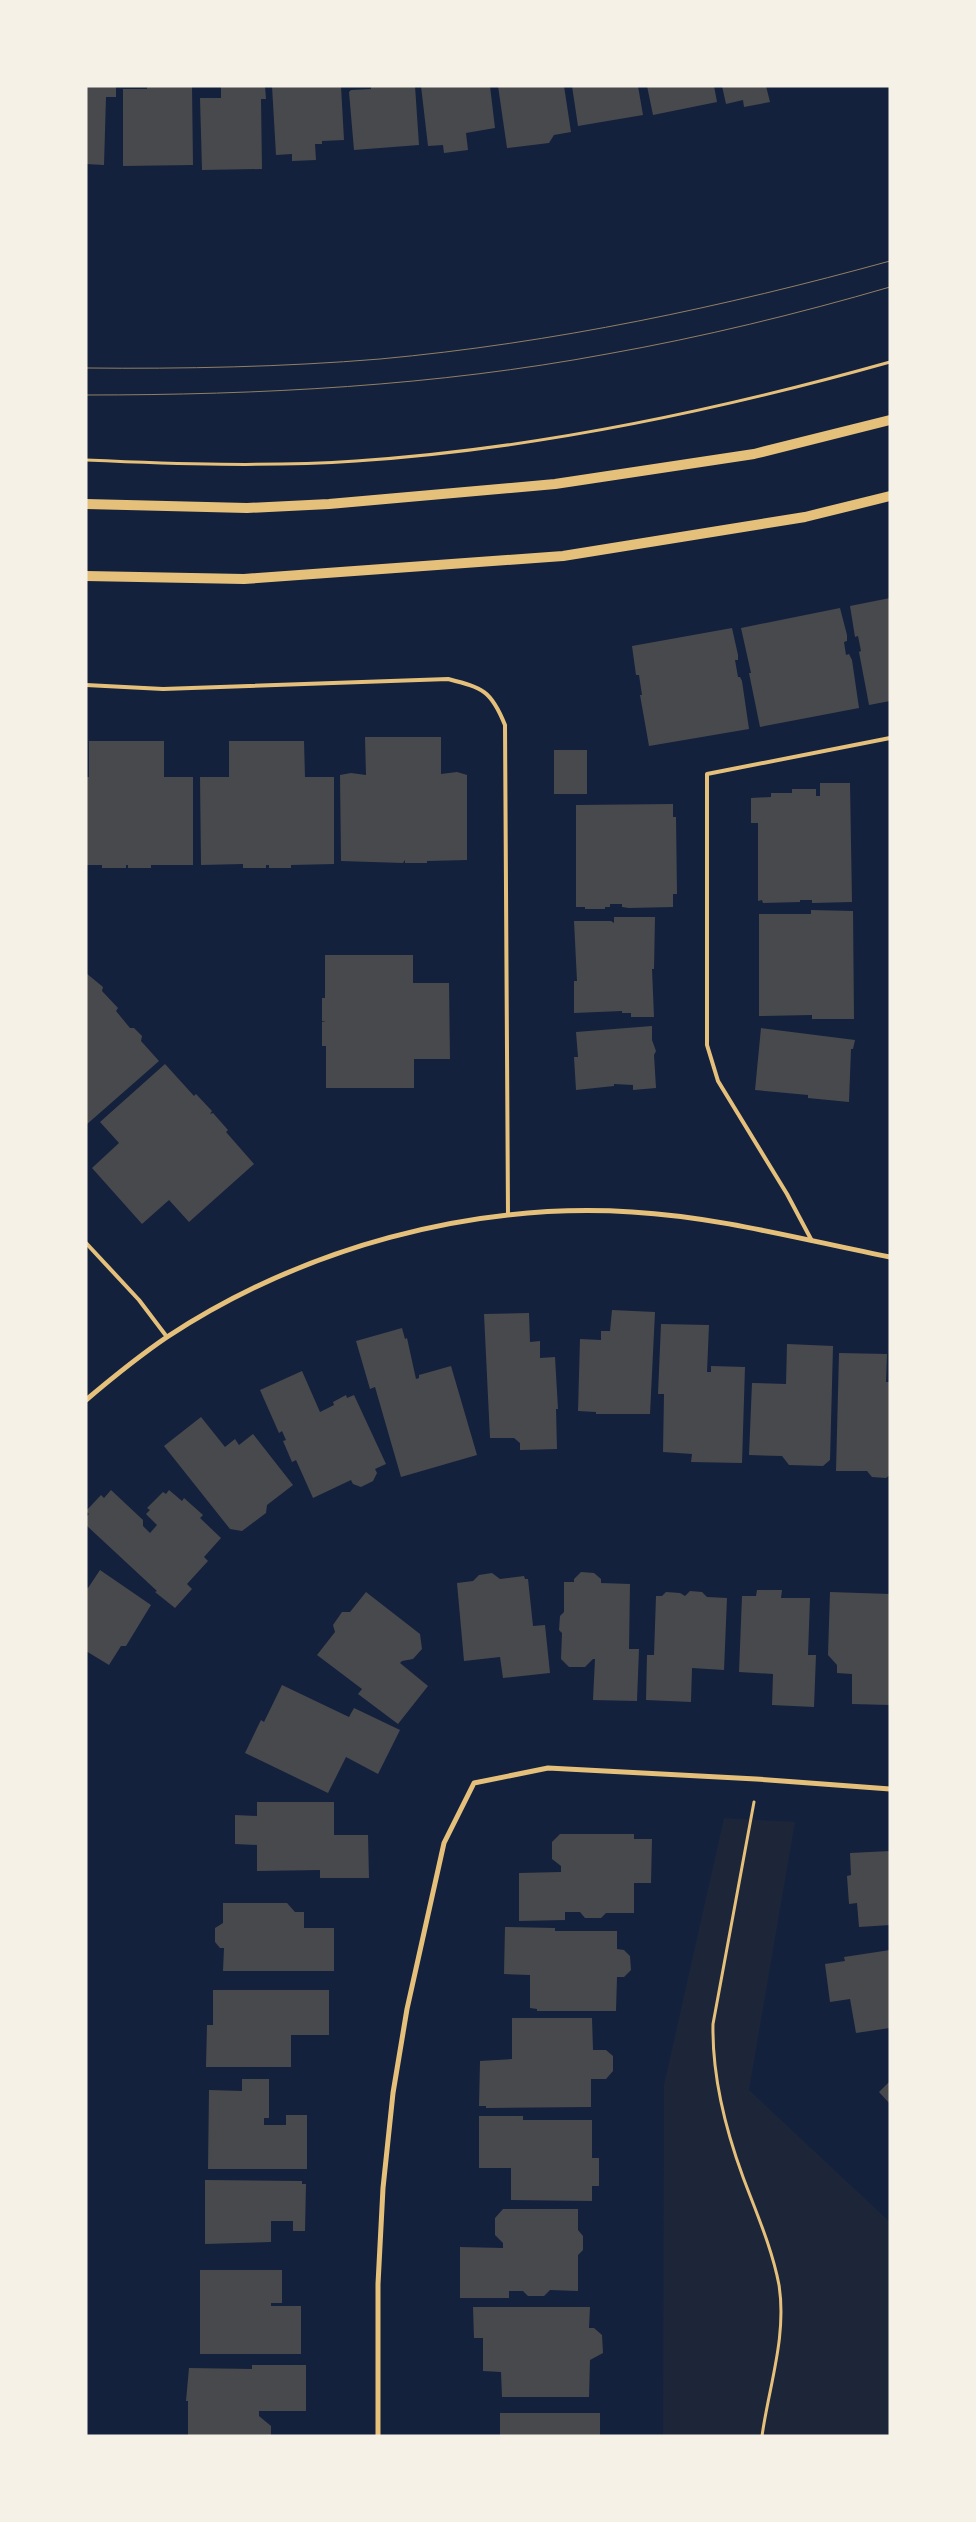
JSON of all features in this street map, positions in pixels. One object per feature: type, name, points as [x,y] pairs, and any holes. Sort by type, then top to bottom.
[{"type":"main road","points":[[86,504],[247,508],[329,504],[555,484],[754,454],[890,420]]},
{"type":"main road","points":[[86,576],[244,579],[563,556],[805,517],[890,496]]},
{"type":"street","points":[[86,1400],[167,1337],[268,1281],[326,1258],[386,1239],[446,1224],[508,1215],[570,1210],[632,1212],[694,1218],[890,1257]]},
{"type":"street","points":[[378,2436],[378,2284],[383,2188],[393,2093],[406,2009],[444,1843],[474,1783],[548,1768],[756,1779],[890,1789]]},
{"type":"lane","points":[[86,684],[163,689],[448,679],[481,687],[498,706],[505,725],[508,1215]]},
{"type":"lane","points":[[812,1241],[787,1194],[718,1081],[706,1045],[707,774],[890,738]]},
{"type":"lane","points":[[86,1243],[139,1300],[167,1337]]},
{"type":"path","points":[[86,460],[264,464],[356,461],[452,451],[546,438],[706,409],[890,362]]},
{"type":"path","points":[[756,1779],[754,1814],[713,2024],[713,2052],[721,2098],[743,2175],[760,2219],[779,2285],[782,2329],[768,2393],[762,2436]]},
{"type":"shaded area","points":[[724,1818],[795,1822],[749,2090],[890,2222],[890,2436],[663,2436],[664,2085]]},
{"type":"building","points":[[86,86],[116,86],[116,97],[106,97],[104,165],[86,164]]},
{"type":"building","points":[[147,86],[192,86],[193,165],[123,166],[123,89],[147,89]]},
{"type":"building","points":[[221,86],[265,86],[266,99],[261,99],[262,169],[202,170],[200,98],[221,98]]},
{"type":"building","points":[[272,86],[341,86],[344,140],[322,141],[322,144],[315,144],[316,160],[292,161],[292,154],[276,155]]},
{"type":"building","points":[[371,86],[415,86],[419,145],[354,150],[349,92],[351,90],[371,89]]},
{"type":"building","points":[[421,86],[490,86],[495,128],[466,133],[468,150],[444,153],[443,145],[428,146]]},
{"type":"building","points":[[498,86],[564,86],[571,132],[554,135],[549,143],[507,148]]},
{"type":"building","points":[[572,86],[638,86],[643,115],[578,126]]},
{"type":"building","points":[[647,86],[714,86],[717,102],[653,115]]},
{"type":"building","points":[[722,86],[766,86],[770,102],[744,107],[743,100],[726,104]]},
{"type":"building","points":[[890,598],[890,701],[869,705],[859,652],[861,651],[858,636],[855,637],[850,606]]},
{"type":"building","points":[[840,608],[847,635],[847,641],[844,642],[846,655],[849,654],[852,660],[859,708],[760,727],[741,628]]},
{"type":"building","points":[[732,628],[738,655],[738,660],[735,660],[738,677],[742,681],[749,729],[649,746],[640,695],[642,695],[639,675],[636,675],[632,646]]},
{"type":"building","points":[[365,737],[441,737],[441,774],[457,772],[467,775],[467,860],[427,861],[427,863],[405,863],[405,860],[403,863],[341,861],[340,775],[351,773],[366,775]]},
{"type":"building","points":[[89,741],[164,741],[164,777],[193,777],[193,865],[151,865],[151,868],[128,868],[128,865],[126,865],[126,868],[102,868],[102,865],[86,865],[86,777],[89,777]]},
{"type":"building","points":[[229,741],[304,741],[305,777],[334,777],[334,864],[291,865],[291,868],[269,868],[269,865],[266,865],[266,868],[243,868],[243,864],[201,865],[200,777],[229,777]]},
{"type":"building","points":[[554,750],[587,750],[587,794],[554,794]]},
{"type":"building","points":[[820,783],[850,783],[852,902],[812,903],[812,900],[800,900],[800,902],[763,903],[762,900],[758,901],[758,823],[751,823],[751,798],[771,797],[771,793],[792,793],[792,789],[816,789],[816,796],[820,796]]},
{"type":"building","points":[[673,804],[673,817],[676,817],[677,894],[673,894],[673,907],[629,908],[622,907],[622,904],[610,904],[610,907],[605,907],[605,909],[576,907],[576,805]]},
{"type":"building","points":[[811,910],[853,911],[854,1019],[812,1019],[812,1015],[759,1016],[759,914],[811,914]]},
{"type":"building","points":[[614,917],[655,917],[654,969],[652,969],[654,1017],[631,1017],[631,1013],[622,1013],[622,1011],[574,1013],[574,981],[577,981],[574,921],[611,921],[614,923]]},
{"type":"building","points":[[325,955],[413,955],[413,983],[449,983],[450,1059],[414,1059],[414,1088],[326,1088],[326,1046],[322,1046],[322,1022],[326,1022],[322,1021],[322,998],[325,998]]},
{"type":"building","points":[[86,973],[103,987],[102,991],[118,1008],[116,1011],[130,1028],[134,1028],[142,1036],[141,1041],[159,1061],[86,1125]]},
{"type":"building","points":[[652,1026],[652,1040],[656,1051],[654,1055],[656,1088],[633,1090],[633,1085],[614,1084],[614,1086],[576,1090],[574,1057],[578,1057],[576,1032]]},
{"type":"building","points":[[761,1028],[855,1040],[853,1049],[851,1049],[849,1102],[808,1098],[808,1095],[755,1090]]},
{"type":"building","points":[[165,1064],[194,1096],[196,1094],[212,1111],[210,1114],[213,1113],[228,1130],[226,1132],[254,1164],[189,1222],[169,1200],[142,1224],[92,1168],[119,1143],[100,1122]]},
{"type":"building","points":[[612,1310],[655,1312],[650,1414],[596,1414],[596,1412],[578,1411],[580,1339],[601,1340],[601,1331],[610,1331]]},
{"type":"building","points":[[529,1313],[530,1342],[540,1341],[540,1358],[555,1357],[558,1409],[556,1409],[557,1449],[520,1450],[520,1443],[514,1438],[490,1438],[484,1314]]},
{"type":"building","points":[[661,1324],[709,1325],[707,1372],[711,1372],[711,1366],[745,1367],[742,1463],[691,1462],[692,1454],[663,1452],[664,1394],[658,1394]]},
{"type":"building","points":[[402,1328],[405,1339],[407,1338],[416,1379],[419,1378],[419,1375],[451,1366],[477,1455],[401,1477],[375,1387],[370,1389],[356,1341]]},
{"type":"building","points":[[787,1344],[833,1346],[830,1460],[823,1466],[789,1465],[782,1456],[749,1455],[752,1383],[786,1384]]},
{"type":"building","points":[[839,1353],[887,1354],[886,1382],[890,1382],[890,1475],[886,1478],[872,1477],[867,1471],[836,1471]]},
{"type":"building","points":[[302,1371],[320,1412],[334,1405],[333,1402],[346,1395],[347,1398],[354,1395],[386,1464],[375,1469],[377,1473],[373,1481],[361,1487],[353,1484],[351,1480],[313,1498],[296,1460],[292,1462],[283,1441],[286,1440],[282,1431],[279,1433],[260,1390]]},
{"type":"building","points":[[201,1417],[225,1447],[235,1439],[239,1445],[253,1434],[293,1485],[267,1505],[266,1513],[242,1531],[230,1529],[164,1446]]},
{"type":"building","points":[[111,1490],[143,1520],[143,1526],[150,1533],[157,1525],[146,1514],[150,1510],[147,1508],[163,1492],[166,1494],[169,1490],[182,1501],[184,1498],[203,1515],[200,1518],[221,1538],[204,1557],[208,1561],[187,1584],[192,1589],[175,1608],[155,1592],[157,1591],[86,1525],[86,1517],[89,1514],[86,1511],[101,1495],[104,1498]]},
{"type":"building","points":[[100,1570],[151,1605],[126,1646],[121,1646],[109,1665],[86,1651],[86,1587],[88,1588]]},
{"type":"building","points":[[581,1572],[594,1573],[601,1579],[601,1583],[630,1584],[629,1649],[639,1649],[637,1701],[593,1700],[595,1659],[585,1667],[569,1667],[561,1659],[562,1633],[559,1630],[560,1616],[564,1612],[564,1582],[574,1582],[574,1579]]},
{"type":"building","points":[[492,1573],[500,1579],[524,1576],[525,1579],[528,1579],[533,1626],[545,1625],[550,1673],[503,1678],[500,1657],[464,1661],[457,1583],[473,1581],[479,1575]]},
{"type":"building","points":[[757,1590],[782,1590],[781,1598],[810,1598],[808,1655],[816,1655],[814,1707],[772,1705],[773,1674],[739,1672],[742,1596],[756,1596]]},
{"type":"building","points":[[690,1591],[702,1592],[707,1597],[727,1598],[724,1670],[692,1668],[691,1702],[646,1700],[647,1655],[654,1655],[656,1596],[662,1596],[666,1592],[680,1593],[685,1596]]},
{"type":"building","points":[[366,1592],[420,1634],[422,1649],[413,1659],[400,1663],[428,1686],[398,1724],[358,1694],[362,1689],[317,1655],[335,1632],[333,1625],[342,1612],[350,1612]]},
{"type":"building","points":[[830,1592],[890,1594],[890,1705],[852,1704],[852,1674],[837,1673],[837,1665],[828,1655]]},
{"type":"building","points":[[282,1685],[349,1717],[354,1708],[400,1730],[378,1774],[346,1757],[328,1793],[245,1753],[261,1720],[264,1722]]},
{"type":"building","points":[[257,1802],[334,1802],[334,1835],[368,1835],[369,1878],[320,1878],[320,1870],[257,1871],[257,1845],[235,1844],[235,1815],[257,1816]]},
{"type":"building","points":[[560,1834],[634,1834],[634,1839],[652,1839],[651,1883],[634,1883],[634,1913],[606,1913],[601,1918],[585,1918],[580,1912],[565,1912],[565,1920],[519,1921],[519,1873],[561,1872],[561,1866],[552,1859],[552,1842]]},
{"type":"building","points":[[890,1851],[890,1925],[859,1927],[857,1903],[849,1904],[847,1876],[851,1875],[850,1853]]},
{"type":"building","points":[[223,1903],[287,1903],[295,1912],[304,1912],[304,1928],[334,1928],[334,1971],[223,1971],[224,1948],[220,1948],[215,1942],[215,1928],[223,1923]]},
{"type":"building","points":[[505,1927],[555,1928],[555,1931],[617,1931],[617,1949],[624,1950],[630,1956],[631,1970],[624,1977],[617,1977],[616,2011],[537,2011],[537,2009],[530,2008],[530,1975],[504,1974]]},
{"type":"building","points":[[890,1950],[890,2028],[856,2033],[850,1999],[830,2002],[825,1964],[845,1961],[844,1957]]},
{"type":"building","points":[[213,1990],[329,1990],[329,2035],[291,2035],[291,2067],[206,2067],[207,2025],[213,2025]]},
{"type":"building","points":[[512,2018],[592,2018],[593,2050],[606,2050],[613,2056],[613,2071],[606,2079],[591,2079],[591,2107],[486,2108],[486,2106],[479,2106],[480,2061],[512,2059]]},
{"type":"building","points":[[242,2079],[269,2079],[269,2118],[264,2118],[264,2125],[286,2125],[286,2115],[307,2115],[307,2169],[208,2169],[209,2090],[242,2091]]},
{"type":"building","points":[[890,2081],[890,2104],[879,2092]]},
{"type":"building","points":[[479,2116],[523,2116],[523,2120],[592,2120],[592,2158],[599,2158],[599,2186],[592,2186],[592,2201],[511,2200],[511,2168],[479,2168]]},
{"type":"building","points":[[205,2180],[302,2181],[302,2184],[306,2184],[305,2231],[293,2231],[293,2221],[271,2221],[271,2242],[205,2244]]},
{"type":"building","points":[[503,2209],[578,2209],[578,2230],[583,2236],[583,2250],[578,2255],[578,2291],[550,2290],[544,2296],[528,2296],[523,2291],[509,2291],[509,2298],[460,2298],[460,2247],[503,2248],[503,2243],[495,2235],[495,2218]]},
{"type":"building","points":[[200,2270],[282,2270],[282,2303],[271,2303],[271,2306],[301,2306],[301,2354],[200,2354]]},
{"type":"building","points":[[473,2307],[590,2307],[589,2328],[594,2328],[602,2335],[603,2353],[590,2360],[589,2397],[502,2397],[501,2372],[483,2371],[483,2338],[474,2338]]},
{"type":"building","points":[[252,2365],[306,2365],[306,2411],[259,2411],[259,2416],[271,2426],[271,2436],[188,2436],[188,2401],[186,2401],[189,2368],[252,2369]]},
{"type":"building","points":[[500,2413],[600,2413],[600,2436],[500,2436]]},
{"type":"tram line","points":[[86,368],[270,366],[344,362],[445,352],[573,333],[701,308],[890,261]]},
{"type":"tram line","points":[[86,395],[151,395],[282,390],[413,381],[478,374],[543,365],[679,340],[785,316],[890,287]]}]
